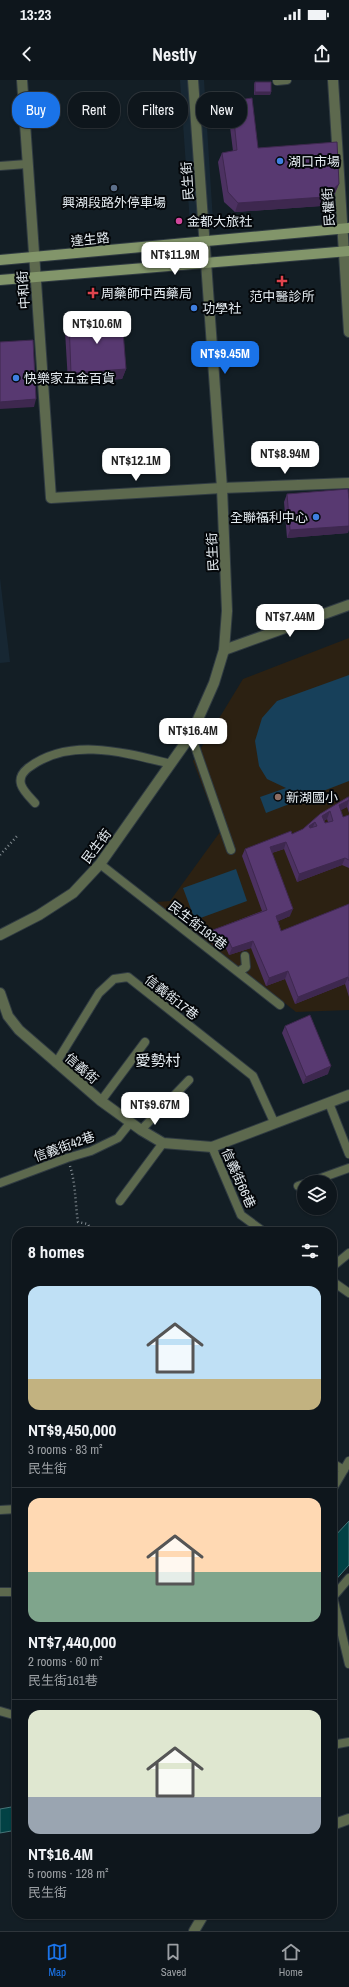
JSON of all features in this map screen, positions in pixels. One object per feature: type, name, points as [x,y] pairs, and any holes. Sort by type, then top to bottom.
[{"type":"main road","name":"達生路","points":[[0,260],[346,228]]},
{"type":"main road","points":[[0,280],[347,251]]},
{"type":"street","name":"中和街","points":[[22,80],[51,498],[222,488]]},
{"type":"street","name":"民生街","points":[[0,935],[39,914],[73,893],[100,864],[192,736],[214,683],[224,650],[227,611],[222,488],[193,80]]},
{"type":"street","name":"民權街","points":[[333,80],[346,228],[349,332]]},
{"type":"street","points":[[222,488],[349,483]]},
{"type":"street","points":[[224,650],[349,604]]},
{"type":"street","name":"信義街","points":[[0,994],[8,1016],[19,1030],[101,1101],[141,1130],[163,1143],[212,1147],[274,1122],[349,1095]]},
{"type":"street","points":[[337,1823],[349,1819]]},
{"type":"street","points":[[194,1931],[201,1919]]},
{"type":"lane","points":[[278,81],[287,80]]},
{"type":"lane","points":[[0,166],[27,164]]},
{"type":"lane","points":[[192,736],[231,850]]},
{"type":"lane","points":[[35,803],[22,790],[21,779],[24,772],[32,765],[55,755],[74,751],[103,750],[171,764]]},
{"type":"lane","name":"民生街193巷","points":[[100,864],[280,1005]]},
{"type":"lane","points":[[238,972],[246,966],[244,956]]},
{"type":"lane","name":"信義街17巷","points":[[56,1063],[99,993],[114,979],[128,977],[253,1076],[274,1122]]},
{"type":"lane","points":[[101,1101],[145,1042]]},
{"type":"lane","points":[[141,1130],[189,1080]]},
{"type":"lane","points":[[329,1103],[349,1154]]},
{"type":"lane","name":"信義街42巷","points":[[0,1183],[66,1158],[90,1151],[118,1138],[130,1122]]},
{"type":"lane","points":[[120,1201],[163,1143]]},
{"type":"lane","name":"信義街66巷","points":[[212,1147],[241,1215],[257,1227]]},
{"type":"lane","points":[[330,1175],[349,1168]]},
{"type":"lane","points":[[337,1263],[349,1253]]},
{"type":"lane","points":[[337,1285],[349,1293]]},
{"type":"lane","points":[[337,1482],[349,1461]]},
{"type":"lane","points":[[337,1466],[344,1470]]},
{"type":"lane","points":[[0,1510],[12,1510]]},
{"type":"lane","points":[[337,1592],[349,1578]]},
{"type":"lane","points":[[0,1592],[12,1592]]},
{"type":"lane","points":[[337,1614],[349,1664]]},
{"type":"lane","points":[[0,1712],[12,1715]]},
{"type":"lane","points":[[337,1744],[349,1742]]},
{"type":"path","points":[[0,855],[18,835]]},
{"type":"path","points":[[66,1158],[73,1176],[78,1222],[88,1224],[90,1227]]},
{"type":"shaded area","points":[[180,80],[204,80],[205,92],[196,92],[196,128],[207,128],[213,221],[190,224],[183,128],[188,128],[188,92],[181,92]]},
{"type":"shaded area","points":[[0,578],[10,662],[0,663]]},
{"type":"shaded area","name":"新湖國小","points":[[349,638],[349,1010],[296,1012],[156,902],[170,901],[220,832],[193,761],[243,679]]},
{"type":"shaded area","points":[[349,675],[349,781],[266,813],[260,797],[286,788],[267,779],[259,766],[255,741],[262,718],[277,701]]},
{"type":"shaded area","points":[[236,869],[247,901],[195,920],[183,888]]},
{"type":"shaded area","points":[[349,1521],[349,1565],[337,1578],[337,1534]]},
{"type":"shaded area","points":[[12,1807],[12,1831],[0,1833],[0,1809]]},
{"type":"building","points":[[255,82],[271,82],[271,92],[255,92]]},
{"type":"building","name":"湖口市場","points":[[252,98],[258,148],[337,142],[339,184],[324,197],[238,203],[228,192],[222,153],[237,150],[235,128],[247,128],[247,99]]},
{"type":"building","points":[[122,318],[126,369],[71,373],[69,321]]},
{"type":"building","name":"快樂家五金百貨","points":[[33,340],[36,399],[0,402],[0,342]]},
{"type":"building","name":"全聯福利中心","points":[[348,489],[349,526],[290,530],[287,494]]},
{"type":"building","points":[[349,797],[349,800],[339,805],[343,817],[349,815],[349,860],[345,858],[299,874],[286,842],[270,847],[293,909],[276,916],[281,931],[349,904],[349,981],[348,977],[298,997],[288,971],[269,978],[253,941],[232,948],[227,937],[217,940],[213,930],[267,910],[245,849],[291,831],[292,834],[303,829],[320,814]],"holes":[[[330,811],[333,821],[325,823],[322,816]],[[315,822],[317,826],[310,828],[309,826]]]},
{"type":"building","points":[[310,1015],[331,1066],[306,1077],[285,1026]]},
{"type":"place","name":"湖口市場","points":[[280,161]]},
{"type":"place","name":"興湖段路外停車場","points":[[114,188]]},
{"type":"place","name":"金都大旅社","points":[[179,221]]},
{"type":"place","name":"范中醫診所","points":[[282,281]]},
{"type":"place","name":"周藥師中西藥局","points":[[93,293]]},
{"type":"place","name":"功學社","points":[[194,308]]},
{"type":"place","name":"快樂家五金百貨","points":[[16,378]]},
{"type":"place","name":"全聯福利中心","points":[[316,517]]},
{"type":"place","name":"新湖國小","points":[[278,797]]},
{"type":"district","name":"愛勢村","points":[[158,1061]]}]
